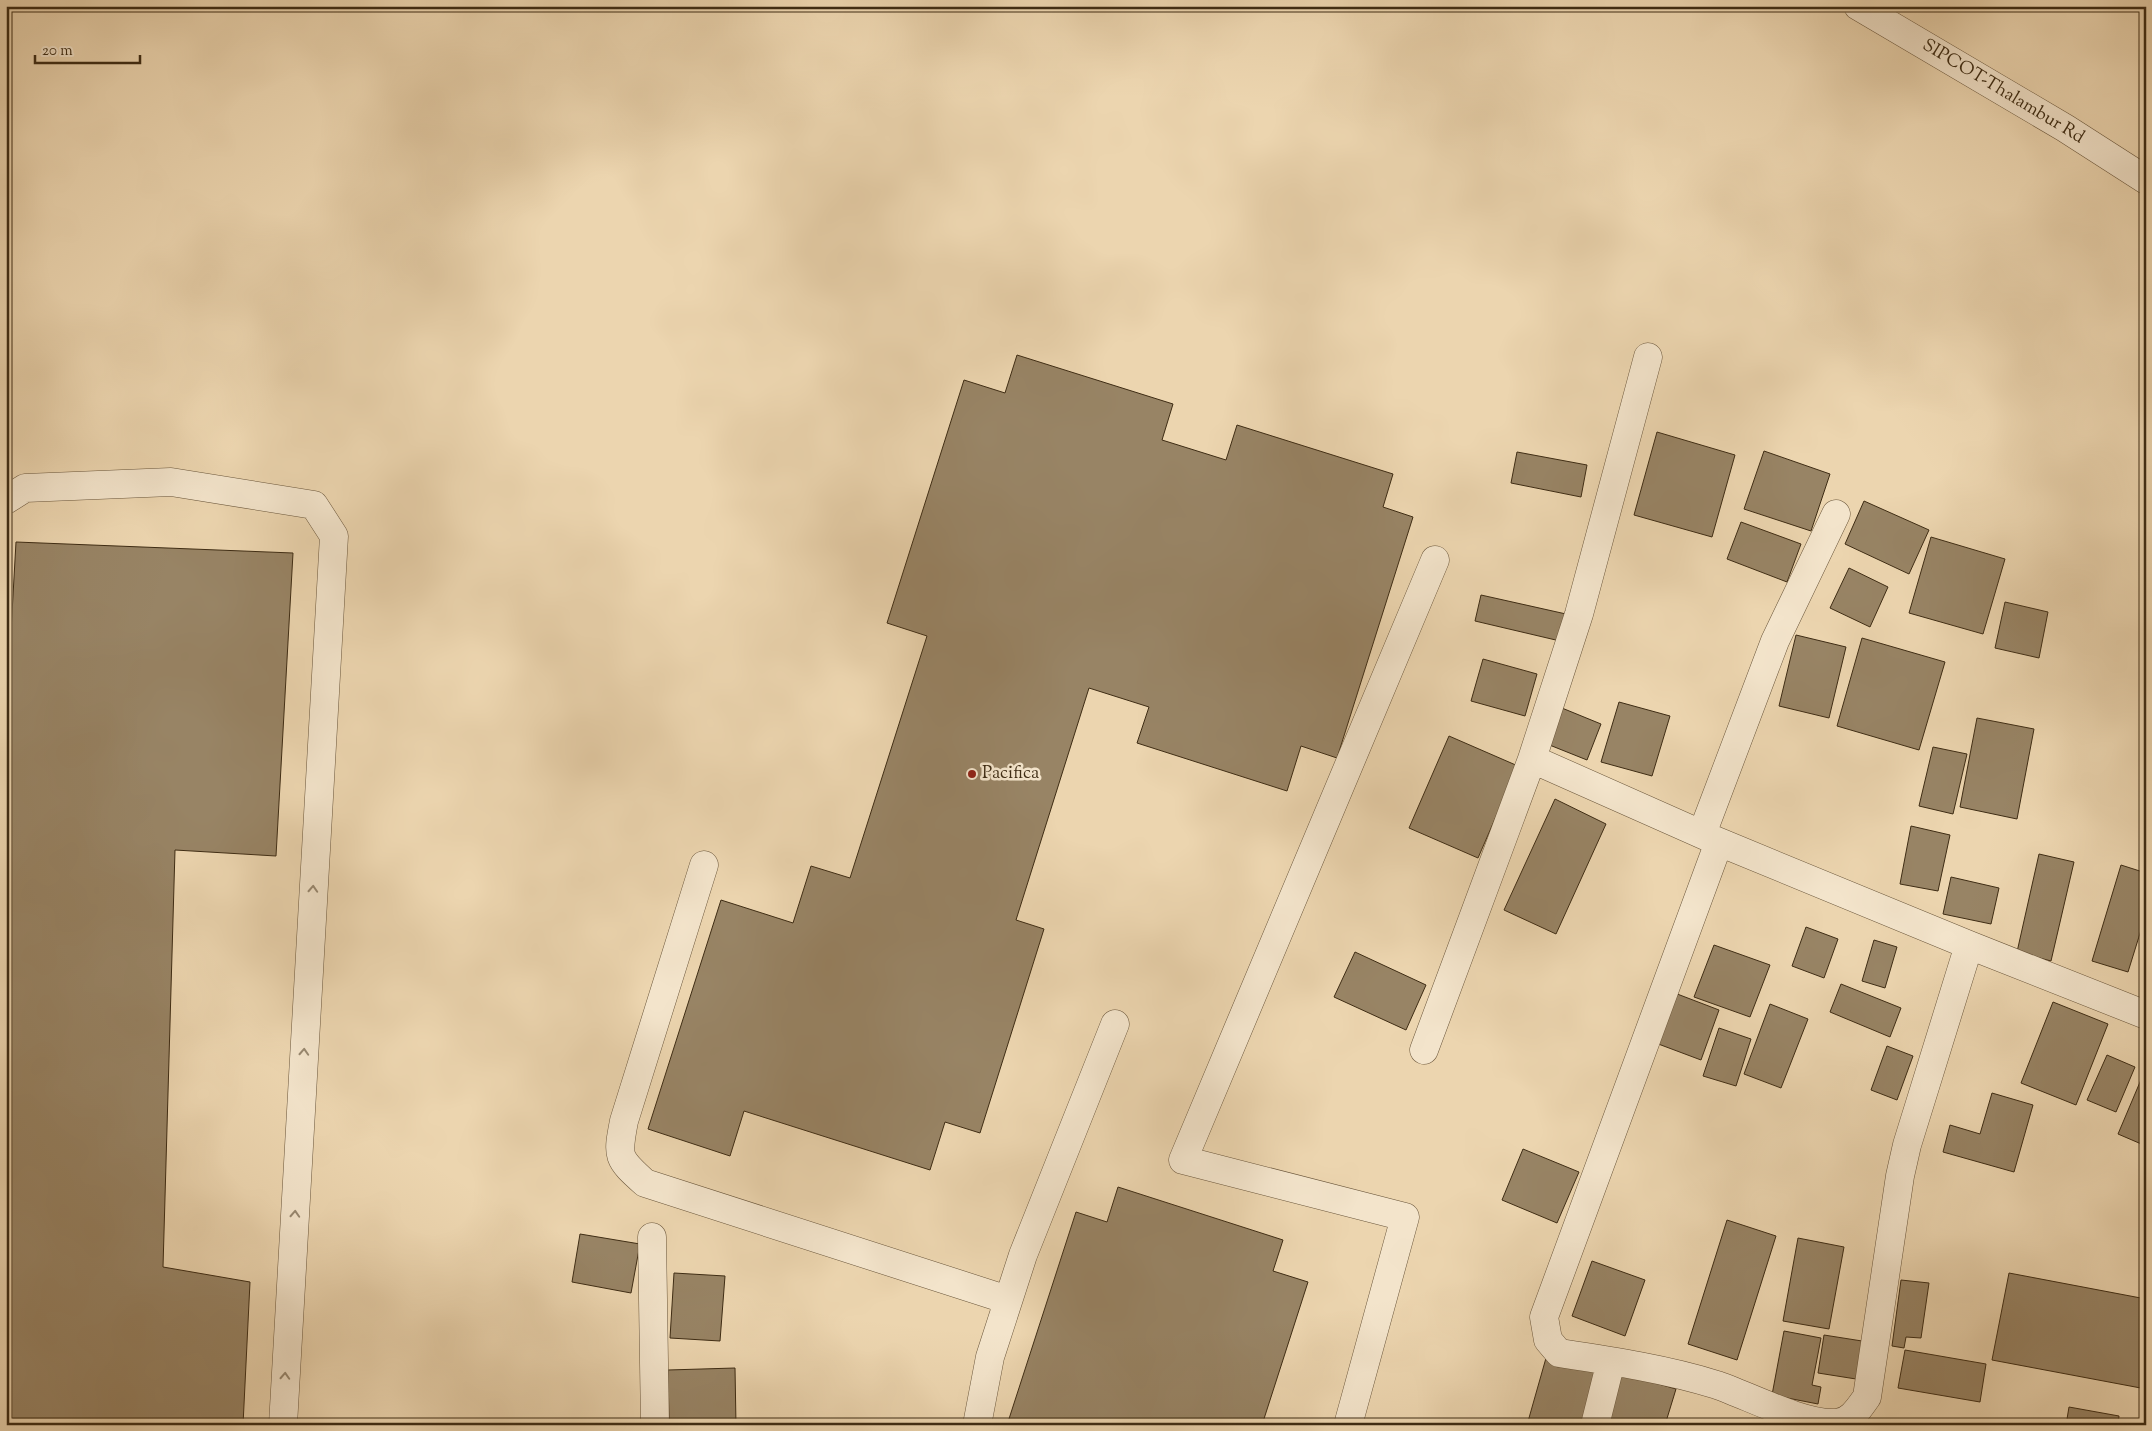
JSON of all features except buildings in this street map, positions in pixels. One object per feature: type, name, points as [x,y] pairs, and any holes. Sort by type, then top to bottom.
[{"type":"street","name":"SIPCOT-Thalambur Rd","points":[[1858,6],[2065,128],[2146,180]]},
{"type":"street","points":[[1424,1050],[1532,759],[1591,577],[1648,357]]},
{"type":"street","points":[[6,500],[25,488],[171,482],[314,505],[334,536],[283,1425]]},
{"type":"street","points":[[1836,514],[1775,641],[1710,838],[1544,1318],[1548,1340],[1559,1353],[1611,1361],[1716,1385],[1815,1421],[1838,1423],[1854,1416],[1867,1397],[1906,1145],[1969,946]]},
{"type":"street","points":[[1348,1425],[1405,1217],[1184,1160],[1435,560]]},
{"type":"street","points":[[1532,759],[1710,838],[1969,946],[2146,1015]]},
{"type":"street","points":[[704,865],[624,1121],[618,1150],[624,1165],[644,1183],[1008,1300]]},
{"type":"street","points":[[977,1425],[990,1357],[1023,1255],[1114,1024]]},
{"type":"street","points":[[652,1237],[655,1425]]},
{"type":"street","points":[[1595,1425],[1611,1361]]},
{"type":"place","name":"Pacifica","points":[[972,774]]}]
